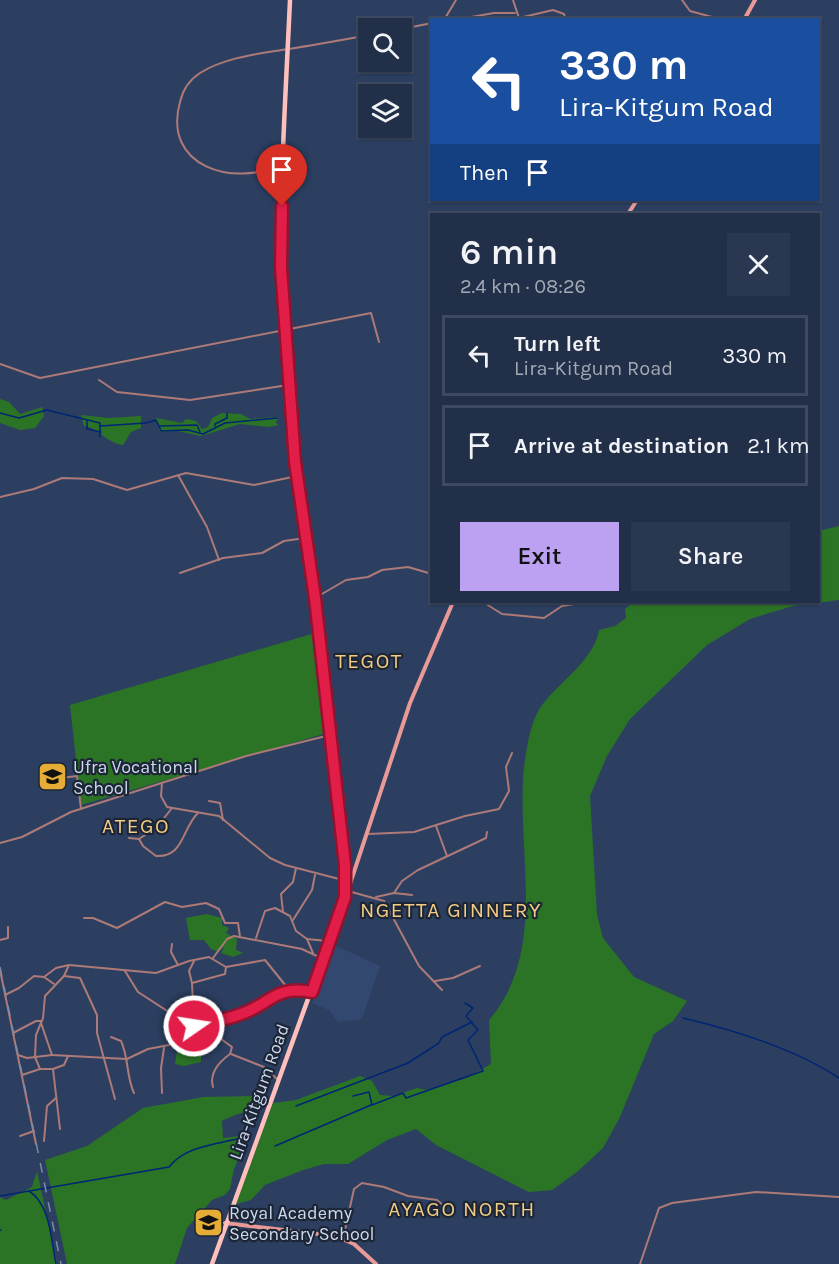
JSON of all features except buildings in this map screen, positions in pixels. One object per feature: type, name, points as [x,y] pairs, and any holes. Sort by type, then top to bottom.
[{"type":"main road","name":"Lira-Kitgum Road","points":[[212,1264],[277,1079],[312,992],[345,897],[346,880],[315,598],[297,476],[281,267],[290,0]]},
{"type":"main road","points":[[745,18],[755,0]]},
{"type":"main road","points":[[345,897],[410,703],[453,603]]},
{"type":"main road","points":[[225,1223],[304,1230],[343,1239],[354,1244],[376,1264]]},
{"type":"street","points":[[445,18],[456,0]]},
{"type":"street","points":[[513,0],[516,17],[520,18]]},
{"type":"street","points":[[682,0],[690,11],[716,18]]},
{"type":"street","points":[[527,18],[556,10],[564,14],[565,18]]},
{"type":"street","points":[[465,18],[494,13],[515,13]]},
{"type":"street","points":[[412,27],[430,23]]},
{"type":"street","points":[[283,164],[263,171],[239,175],[222,174],[210,170],[194,159],[186,149],[178,126],[178,111],[188,82],[200,73],[221,63],[358,37]]},
{"type":"street","points":[[0,364],[40,378],[285,328],[371,313],[380,342]]},
{"type":"street","points":[[99,380],[117,392],[190,400],[289,385]]},
{"type":"street","points":[[0,496],[34,489],[62,478],[93,479],[127,490],[186,473],[214,476],[254,485],[297,476]]},
{"type":"street","points":[[178,474],[207,527],[219,560]]},
{"type":"street","points":[[180,573],[219,560],[262,553],[284,541],[307,538]]},
{"type":"street","points":[[315,598],[346,580],[368,577],[382,570],[408,567],[430,573]]},
{"type":"street","points":[[485,603],[502,614],[544,618],[561,606],[580,603]]},
{"type":"street","points":[[0,843],[22,837],[60,816],[81,809],[246,756],[330,735]]},
{"type":"street","points":[[368,834],[414,832],[465,816],[499,809],[509,791],[506,766],[512,753]]},
{"type":"street","points":[[53,779],[77,776],[81,809]]},
{"type":"street","points":[[162,783],[163,801],[167,807],[219,816],[270,858],[296,868],[346,880]]},
{"type":"street","points":[[209,801],[220,803],[223,820]]},
{"type":"street","points":[[129,838],[140,839],[157,827],[172,808]]},
{"type":"street","points":[[140,839],[143,846],[156,856],[170,854],[183,841],[189,824],[198,813]]},
{"type":"street","points":[[436,826],[447,856]]},
{"type":"street","points":[[394,893],[407,877],[486,838],[486,832]]},
{"type":"street","points":[[283,912],[281,894],[293,882],[296,868]]},
{"type":"street","points":[[293,920],[312,890],[316,873]]},
{"type":"street","points":[[348,891],[386,903],[419,966],[442,990]]},
{"type":"street","points":[[374,898],[394,893],[412,895]]},
{"type":"street","points":[[84,918],[93,918],[117,928],[165,902],[182,907],[206,903],[219,909],[225,922],[238,923],[240,937]]},
{"type":"street","points":[[256,939],[266,910],[271,907],[283,912],[293,920],[296,931],[307,939],[329,942]]},
{"type":"street","points":[[0,940],[8,938],[8,927]]},
{"type":"street","points":[[213,958],[229,937],[240,937],[313,953],[323,960]]},
{"type":"street","points":[[307,939],[313,953]]},
{"type":"street","points":[[172,944],[171,952],[178,965]]},
{"type":"street","points":[[44,977],[56,968],[69,965],[156,973],[194,959],[213,958],[226,967],[265,960],[284,985],[312,992]]},
{"type":"street","points":[[193,1027],[192,983],[189,971],[194,959]]},
{"type":"street","points":[[40,1069],[35,1057],[37,1031],[42,1022],[45,996],[64,976],[69,965]]},
{"type":"street","points":[[435,981],[453,978],[480,966]]},
{"type":"street","points":[[192,983],[225,974],[226,967]]},
{"type":"street","points":[[0,970],[36,1144]]},
{"type":"street","points":[[125,970],[138,992],[193,1027]]},
{"type":"street","points":[[5,995],[20,988],[34,976],[44,977],[54,984]]},
{"type":"street","points":[[64,976],[80,978],[97,1015],[97,1033],[115,1099]]},
{"type":"street","points":[[18,1054],[35,1057],[52,1055],[127,1059],[148,1049],[164,1047],[193,1027],[240,1015],[273,995],[295,989]]},
{"type":"street","points":[[13,1033],[36,1021],[42,1022]]},
{"type":"street","points":[[42,1022],[52,1055]]},
{"type":"street","points":[[213,1022],[221,1039],[232,1047],[230,1054],[221,1060],[213,1073],[213,1088]]},
{"type":"street","points":[[111,1037],[120,1041],[127,1059],[128,1078],[134,1093]]},
{"type":"street","points":[[162,1093],[161,1068],[164,1047]]},
{"type":"street","points":[[230,1054],[264,1067],[277,1079]]},
{"type":"street","points":[[22,1075],[64,1065],[68,1056]]},
{"type":"street","points":[[53,1069],[60,1129]]},
{"type":"street","points":[[44,1141],[47,1106],[56,1098]]},
{"type":"street","points":[[20,1136],[34,1131]]},
{"type":"street","points":[[343,1239],[354,1189],[362,1183],[384,1187],[408,1196],[437,1200],[445,1207]]},
{"type":"street","points":[[640,1264],[660,1208],[672,1203],[756,1192],[839,1197]]},
{"type":"shaded area","points":[[334,945],[380,966],[362,1019],[338,1022],[329,1010],[312,1003]]},
{"type":"green space","points":[[0,399],[9,402],[20,414],[42,407],[44,416],[35,428],[20,430],[0,423]]},
{"type":"green space","points":[[222,413],[241,414],[250,419],[278,417],[276,423],[279,425],[269,427],[240,424],[201,436],[177,431],[160,432],[156,418],[182,423],[186,419],[196,421],[202,429],[208,427],[212,418]]},
{"type":"green space","points":[[81,415],[109,418],[141,416],[141,428],[131,432],[123,445],[84,426]]},
{"type":"green space","points":[[839,526],[839,600],[820,602],[820,531]]},
{"type":"green space","points":[[632,603],[816,603],[793,606],[750,619],[707,645],[630,719],[607,756],[590,796],[597,915],[603,938],[634,977],[687,1001],[673,1021],[654,1034],[620,1117],[603,1148],[577,1172],[552,1190],[529,1192],[436,1145],[416,1129],[387,1140],[348,1164],[324,1164],[265,1185],[251,1200],[236,1204],[273,1103],[296,1100],[360,1076],[372,1081],[380,1095],[393,1096],[417,1088],[426,1090],[467,1078],[491,1064],[489,1020],[509,990],[520,957],[525,922],[523,777],[534,720],[547,698],[590,652],[599,630],[615,626],[626,618],[625,609]]},
{"type":"green space","points":[[315,633],[327,733],[81,805],[70,705]]},
{"type":"green space","points":[[207,914],[222,918],[222,925],[229,928],[226,933],[237,939],[236,950],[243,953],[233,957],[221,953],[225,946],[218,952],[211,949],[204,940],[190,940],[186,918]]},
{"type":"green space","points":[[201,1034],[201,1062],[184,1066],[175,1064],[178,1045],[189,1046],[189,1039],[194,1041],[194,1035]]},
{"type":"green space","points":[[258,1096],[265,1100],[261,1104],[222,1121],[223,1138],[248,1135],[234,1169],[230,1189],[225,1195],[212,1200],[187,1228],[175,1264],[67,1264],[45,1160],[87,1146],[143,1108],[203,1097]]},
{"type":"green space","points":[[37,1171],[57,1264],[0,1264],[0,1197],[6,1200],[32,1187]]},
{"type":"waterway","points":[[0,413],[19,418],[47,410],[100,423],[100,426],[146,423],[156,420],[159,426],[197,425],[200,432]]},
{"type":"waterway","points":[[215,426],[227,418],[227,413]]},
{"type":"waterway","points":[[159,426],[161,431],[188,430],[203,434],[225,423],[277,418]]},
{"type":"waterway","points":[[87,421],[87,429],[101,432]]},
{"type":"waterway","points":[[100,426],[100,437]]},
{"type":"waterway","points":[[353,1096],[369,1092],[372,1105],[403,1093],[406,1098],[483,1071],[468,1040],[478,1030],[466,1016],[473,1008],[465,1003]]},
{"type":"waterway","points":[[683,1018],[723,1028],[784,1049],[839,1078]]},
{"type":"waterway","points":[[296,1106],[408,1063],[439,1043],[442,1037],[472,1022]]},
{"type":"waterway","points":[[275,1146],[371,1105]]},
{"type":"waterway","points":[[0,1196],[169,1167],[176,1160],[194,1150],[245,1137]]},
{"type":"waterway","points":[[29,1191],[42,1205],[46,1214],[56,1264]]},
{"type":"railway","points":[[0,967],[61,1264]]},
{"type":"place","name":"Ufra Vocational School","points":[[52,777]]},
{"type":"place","name":"Royal Academy Secondary School","points":[[208,1223]]},
{"type":"district","name":"TEGOT","points":[[369,661]]},
{"type":"district","name":"ATEGO","points":[[136,826]]},
{"type":"district","name":"NGETTA GINNERY","points":[[451,910]]},
{"type":"district","name":"AYAGO NORTH","points":[[462,1209]]},
{"type":"route","points":[[194,1026],[240,1015],[272,995],[295,989],[312,992],[345,897],[345,865],[315,598],[294,447],[281,267],[282,206]]}]
